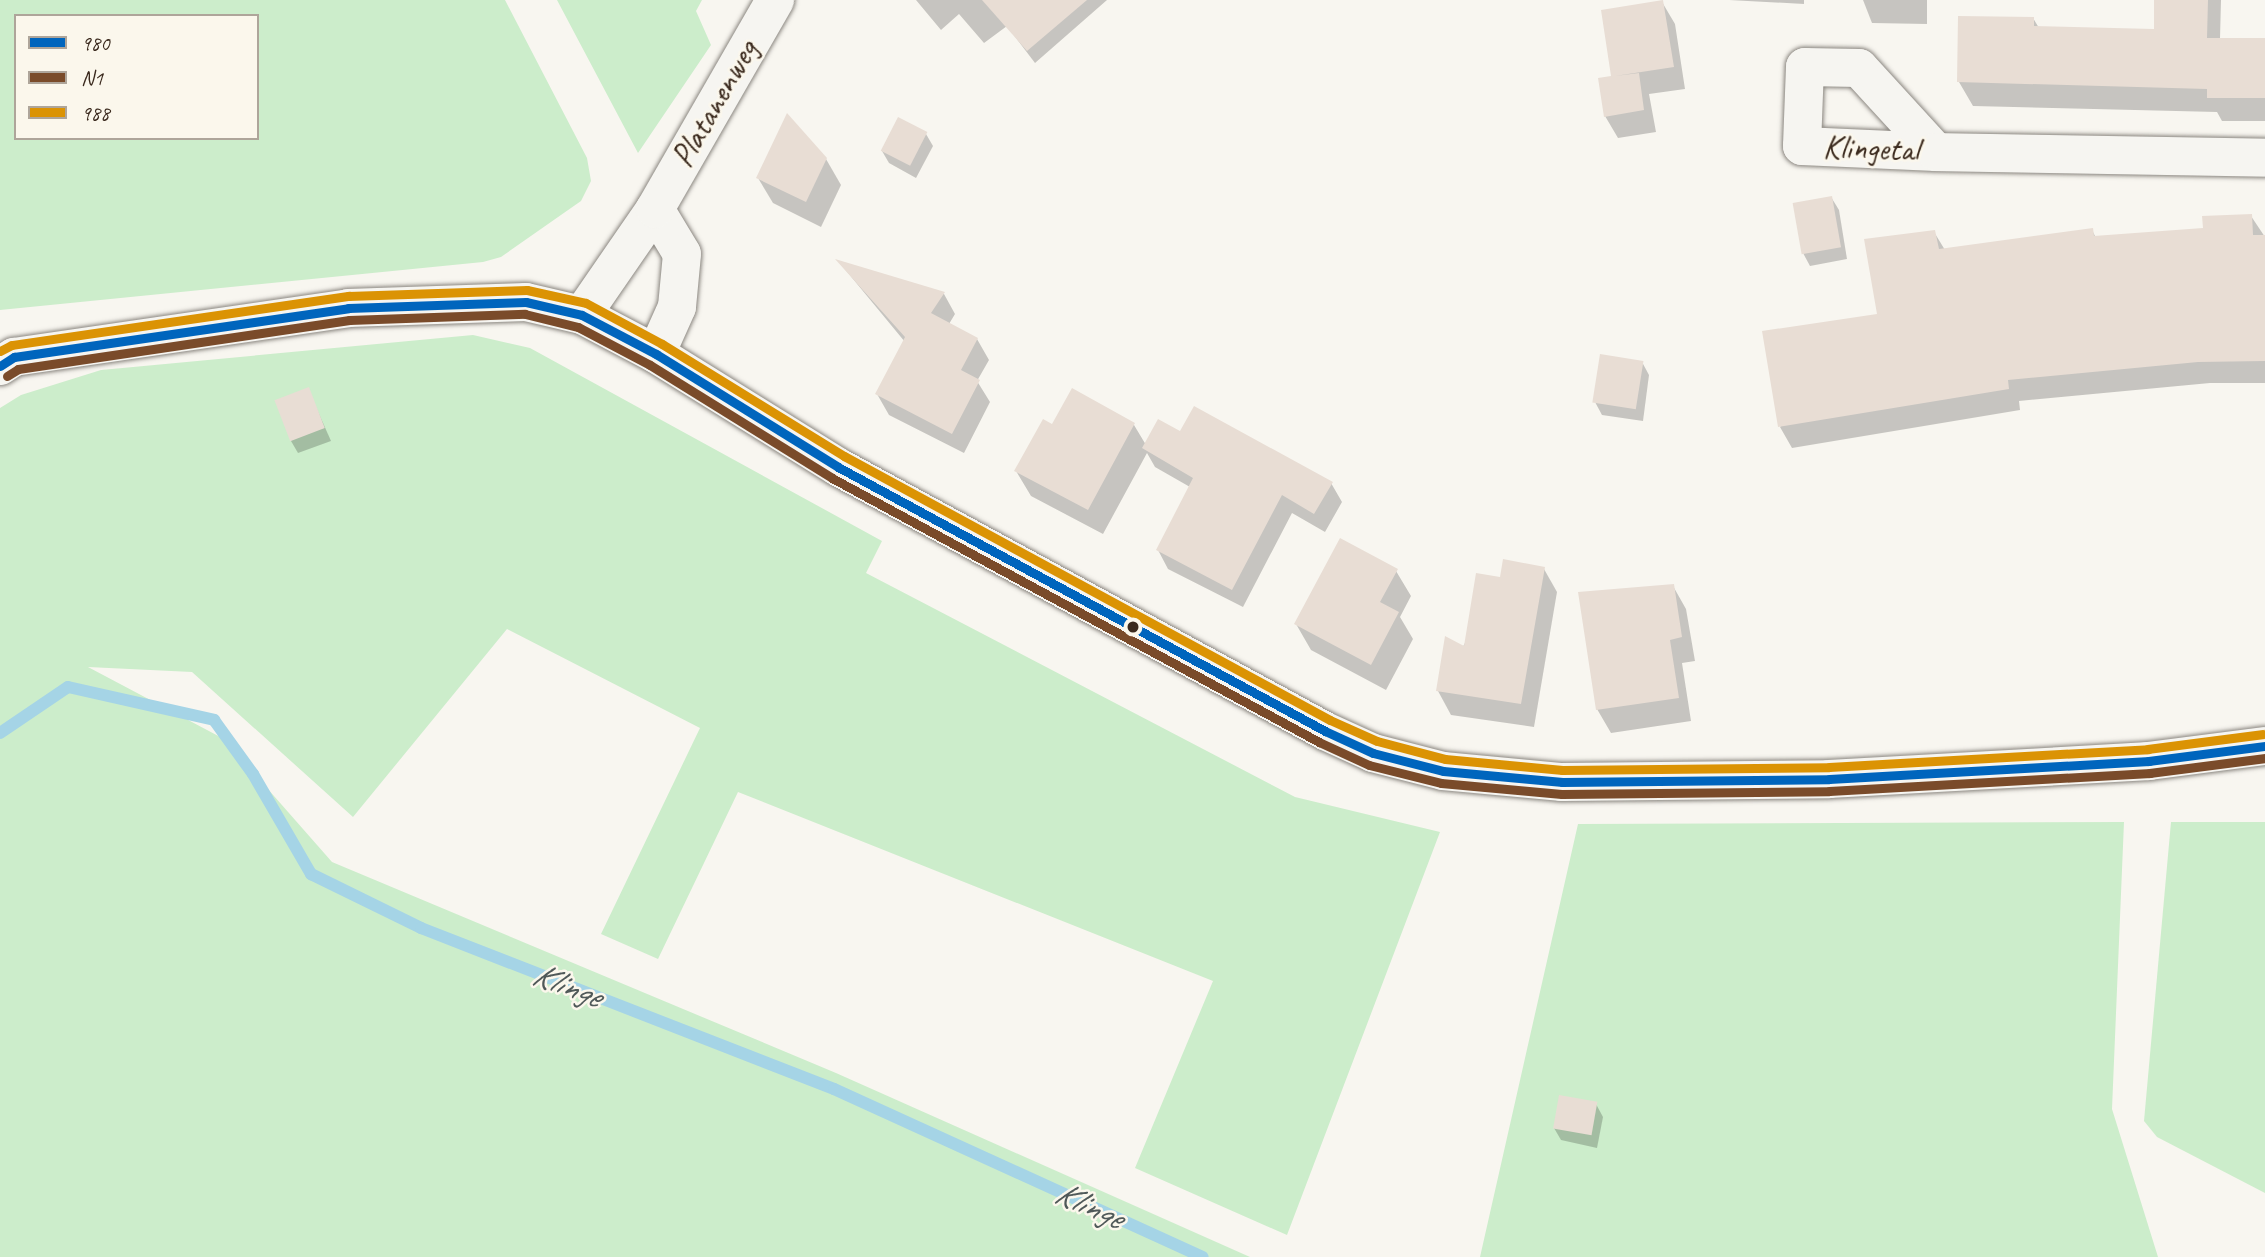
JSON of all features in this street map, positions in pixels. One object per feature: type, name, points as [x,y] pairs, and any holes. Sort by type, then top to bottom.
[{"type":"street","name":"Platanenweg","points":[[582,315],[655,209],[775,0]]},
{"type":"street","name":"Klingetal","points":[[1936,152],[2265,158]]},
{"type":"street","points":[[655,209],[682,254],[677,307],[656,355]]},
{"type":"street","points":[[0,366],[15,357],[348,308],[526,302],[582,315],[656,355],[838,467],[1325,731],[1373,753],[1443,771],[1562,782],[1829,779],[2150,761],[2265,746]]},
{"type":"green space","points":[[0,0],[505,0],[587,158],[591,181],[581,201],[501,257],[483,262],[0,310]]},
{"type":"green space","points":[[557,0],[702,0],[696,11],[711,45],[638,153]]},
{"type":"green space","points":[[473,335],[530,348],[882,541],[866,573],[1295,797],[1440,832],[1287,1235],[1135,1168],[1213,981],[738,792],[658,959],[601,934],[700,728],[507,629],[353,817],[192,672],[88,667],[224,739],[332,862],[836,1073],[1250,1257],[0,1257],[0,408],[21,395],[101,370]]},
{"type":"green space","points":[[2124,822],[2112,1109],[2158,1257],[1480,1257],[1578,824]]},
{"type":"green space","points":[[2171,822],[2265,822],[2265,1193],[2157,1137],[2144,1121]]},
{"type":"building","points":[[982,0],[1087,0],[1027,51]]},
{"type":"building","points":[[1663,0],[1674,67],[1615,76],[1639,73],[1644,110],[1604,117],[1598,78],[1611,76],[1601,10]]},
{"type":"building","points":[[2154,0],[2208,0],[2207,38],[2265,38],[2265,98],[2207,98],[2207,89],[1957,82],[1958,16],[2034,17],[2034,26],[2154,29]]},
{"type":"building","points":[[787,113],[827,158],[806,202],[756,178]]},
{"type":"building","points":[[898,117],[927,132],[910,166],[881,151]]},
{"type":"building","points":[[1832,196],[1841,247],[1802,254],[1793,203]]},
{"type":"building","points":[[2252,214],[2253,235],[2265,235],[2265,361],[2198,362],[2008,380],[2009,389],[1778,427],[1762,331],[1877,314],[1864,239],[1935,230],[1939,249],[2093,228],[2094,236],[2203,228],[2202,216]]},
{"type":"building","points":[[835,259],[945,292],[931,313],[978,338],[961,370],[980,380],[952,434],[875,394],[905,337]]},
{"type":"building","points":[[1600,354],[1643,361],[1636,409],[1592,402]]},
{"type":"building","points":[[309,387],[325,428],[290,441],[274,400]]},
{"type":"building","points":[[1072,388],[1135,423],[1088,510],[1014,471],[1043,419],[1052,424]]},
{"type":"building","points":[[1194,406],[1333,482],[1314,514],[1282,495],[1232,590],[1156,550],[1193,478],[1142,448],[1158,419],[1180,431]]},
{"type":"building","points":[[1340,538],[1398,569],[1380,602],[1399,612],[1371,665],[1294,624]]},
{"type":"building","points":[[1503,559],[1545,567],[1521,704],[1436,691],[1445,636],[1464,646],[1476,573],[1500,577]]},
{"type":"building","points":[[1674,584],[1682,637],[1670,640],[1679,698],[1596,710],[1578,592]]},
{"type":"building","points":[[1559,1095],[1597,1102],[1592,1135],[1553,1128]]},
{"type":"waterway","name":"Klinge","points":[[0,733],[68,687],[214,720],[253,774],[311,874],[421,928],[834,1089],[1203,1257]]},
{"type":"transit line","name":"988","points":[[0,351],[12,345],[348,296],[527,290],[586,303],[662,344],[844,456],[1330,720],[1377,741],[1445,759],[1562,770],[1829,767],[2148,749],[2263,734]]},
{"type":"transit line","name":"980","points":[[0,366],[14,357],[348,308],[526,302],[582,315],[656,354],[838,467],[1325,731],[1373,753],[1443,771],[1562,782],[1829,779],[2149,761],[2265,746]]},
{"type":"transit line","name":"N1","points":[[7,376],[18,369],[349,320],[525,314],[578,327],[650,365],[832,478],[1319,742],[1369,765],[1441,783],[1562,794],[1829,791],[2150,773],[2265,758]]}]
